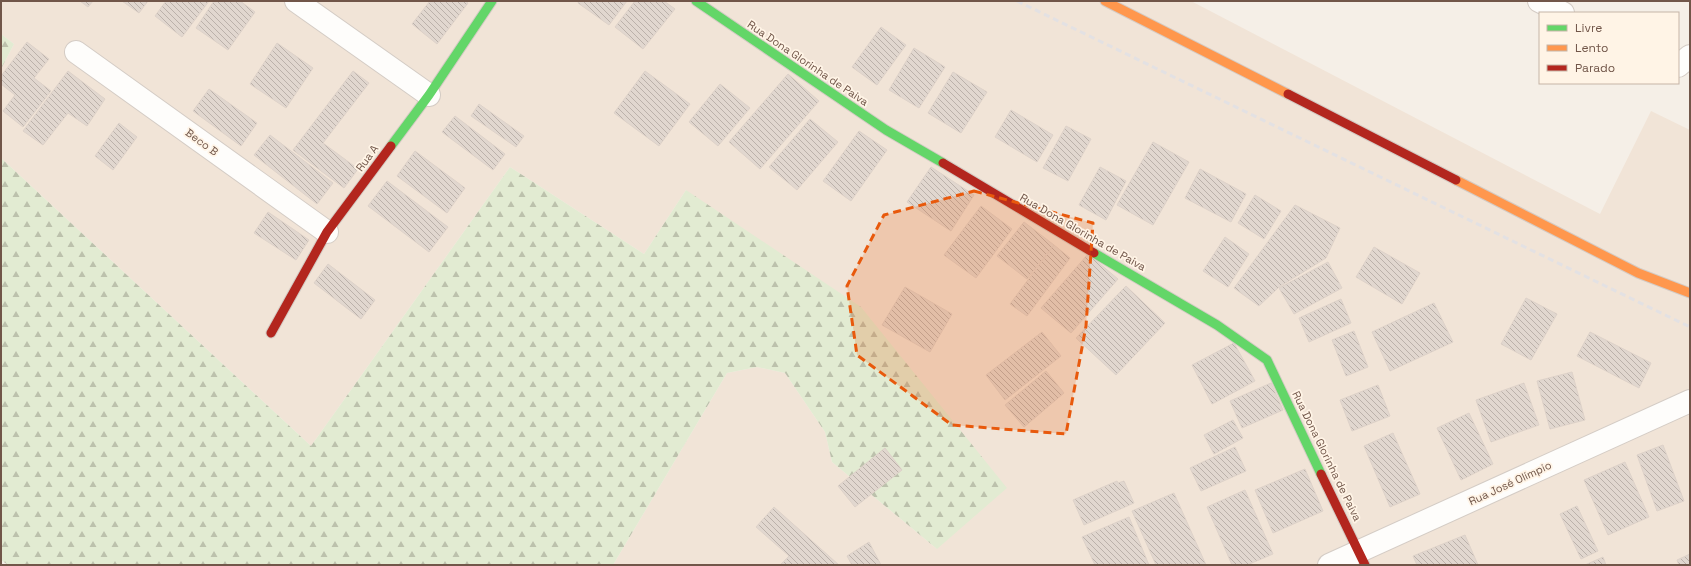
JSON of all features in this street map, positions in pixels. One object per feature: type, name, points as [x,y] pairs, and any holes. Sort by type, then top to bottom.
[{"type":"street","points":[[296,1],[429,94]]},
{"type":"street","name":"Rua A","points":[[271,334],[327,232],[429,94],[492,1]]},
{"type":"street","name":"Rua Dona Glorinha de Paiva","points":[[696,1],[886,130],[1217,325],[1267,360],[1362,558]]},
{"type":"street","points":[[1105,1],[1638,273],[1690,293]]},
{"type":"street","points":[[1539,1],[1561,12]]},
{"type":"street","name":"Beco B","points":[[76,52],[327,232]]},
{"type":"street","points":[[1679,65],[1690,56]]},
{"type":"street","name":"Rua José Olímpio","points":[[1329,565],[1362,558],[1690,401]]},
{"type":"highlighted area","points":[[974,191],[1093,223],[1086,326],[1066,434],[952,425],[857,355],[847,286],[884,215]]},
{"type":"shaded area","points":[[1,1],[1191,1],[1600,214],[1651,111],[1690,130],[1690,565],[613,565],[727,373],[757,367],[785,373],[825,432],[832,462],[937,549],[686,190],[644,254],[510,167],[311,446],[1,158],[1,69],[14,44],[1,34]]},
{"type":"green space","points":[[1,34],[14,44],[1,69]]},
{"type":"green space","points":[[1,158],[311,446],[510,167],[644,254],[686,190],[861,307],[1007,488],[937,549],[832,462],[825,432],[785,373],[757,367],[727,373],[613,565],[8,565],[1,560]]},
{"type":"building","points":[[80,1],[93,1],[88,7]]},
{"type":"building","points":[[122,1],[148,1],[139,13]]},
{"type":"building","points":[[166,1],[209,1],[182,37],[155,16]]},
{"type":"building","points":[[214,1],[240,1],[255,12],[228,50],[196,28]]},
{"type":"building","points":[[430,1],[465,1],[468,3],[437,44],[412,24]]},
{"type":"building","points":[[579,1],[627,1],[609,25],[578,3]]},
{"type":"building","points":[[635,1],[664,1],[675,9],[643,49],[615,27]]},
{"type":"building","points":[[881,27],[906,45],[877,85],[852,67]]},
{"type":"building","points":[[27,42],[49,59],[34,78],[51,91],[23,127],[3,111],[15,95],[1,84],[1,76]]},
{"type":"building","points":[[277,43],[313,68],[286,108],[250,84]]},
{"type":"building","points":[[914,48],[945,67],[919,108],[889,90]]},
{"type":"building","points":[[68,71],[105,99],[87,126],[68,113],[43,145],[23,131]]},
{"type":"building","points":[[353,71],[369,83],[323,143],[358,169],[344,188],[293,150]]},
{"type":"building","points":[[645,71],[690,104],[659,146],[614,113]]},
{"type":"building","points":[[953,72],[987,92],[961,133],[928,113]]},
{"type":"building","points":[[788,74],[819,101],[760,169],[729,142]]},
{"type":"building","points":[[720,84],[750,108],[718,146],[689,122]]},
{"type":"building","points":[[209,89],[257,123],[241,146],[193,111]]},
{"type":"building","points":[[479,104],[524,136],[516,147],[471,116]]},
{"type":"building","points":[[1011,110],[1053,135],[1037,162],[995,137]]},
{"type":"building","points":[[455,116],[505,154],[493,170],[442,132]]},
{"type":"building","points":[[810,119],[838,142],[797,190],[769,167]]},
{"type":"building","points":[[119,123],[137,137],[113,170],[95,156]]},
{"type":"building","points":[[1066,126],[1091,139],[1068,181],[1043,168]]},
{"type":"building","points":[[859,131],[887,150],[851,201],[823,181]]},
{"type":"building","points":[[270,135],[333,183],[317,204],[254,155]]},
{"type":"building","points":[[1153,142],[1189,162],[1153,225],[1117,205]]},
{"type":"building","points":[[415,151],[465,188],[447,213],[397,176]]},
{"type":"building","points":[[931,167],[974,195],[951,231],[907,202]]},
{"type":"building","points":[[1100,167],[1126,181],[1106,220],[1079,205]]},
{"type":"building","points":[[1200,169],[1246,194],[1231,222],[1185,198]]},
{"type":"building","points":[[387,181],[448,227],[429,252],[368,206]]},
{"type":"building","points":[[1255,195],[1281,211],[1264,239],[1238,223]]},
{"type":"building","points":[[1295,205],[1340,228],[1326,258],[1279,287],[1259,306],[1234,288]]},
{"type":"building","points":[[981,206],[1012,229],[976,278],[944,255]]},
{"type":"building","points":[[268,212],[309,240],[296,260],[254,233]]},
{"type":"building","points":[[1024,222],[1054,245],[1027,279],[997,256]]},
{"type":"building","points":[[1225,237],[1249,254],[1228,287],[1203,271]]},
{"type":"building","points":[[1054,245],[1070,258],[1027,316],[1010,304]]},
{"type":"building","points":[[1374,247],[1420,273],[1402,304],[1356,277]]},
{"type":"building","points":[[1088,254],[1118,279],[1071,333],[1041,308]]},
{"type":"building","points":[[1328,262],[1342,288],[1294,314],[1279,288]]},
{"type":"building","points":[[328,264],[375,300],[361,319],[314,283]]},
{"type":"building","points":[[1126,286],[1165,323],[1116,375],[1076,338]]},
{"type":"building","points":[[905,287],[952,314],[930,352],[882,325]]},
{"type":"building","points":[[1526,298],[1557,314],[1531,360],[1501,344]]},
{"type":"building","points":[[1341,299],[1351,323],[1309,342],[1299,318]]},
{"type":"building","points":[[1434,303],[1453,342],[1390,371],[1372,332]]},
{"type":"building","points":[[1354,331],[1368,367],[1346,376],[1332,340]]},
{"type":"building","points":[[1042,332],[1061,356],[1005,400],[986,375]]},
{"type":"building","points":[[1590,332],[1651,363],[1639,388],[1577,356]]},
{"type":"building","points":[[1234,343],[1255,381],[1212,404],[1192,365]]},
{"type":"building","points":[[1046,371],[1064,393],[1024,427],[1005,405]]},
{"type":"building","points":[[1572,372],[1585,420],[1550,429],[1537,381]]},
{"type":"building","points":[[1271,383],[1283,410],[1242,428],[1230,401]]},
{"type":"building","points":[[1524,383],[1539,425],[1491,442],[1476,400]]},
{"type":"building","points":[[1378,385],[1390,416],[1352,431],[1340,400]]},
{"type":"building","points":[[1469,413],[1493,464],[1461,480],[1437,428]]},
{"type":"building","points":[[1233,420],[1243,438],[1214,454],[1204,435]]},
{"type":"building","points":[[1393,433],[1420,494],[1390,507],[1364,446]]},
{"type":"building","points":[[1663,445],[1684,501],[1657,511],[1637,455]]},
{"type":"building","points":[[1235,447],[1246,471],[1201,491],[1190,468]]},
{"type":"building","points":[[885,448],[902,470],[855,507],[838,486]]},
{"type":"building","points":[[1625,462],[1649,517],[1608,535],[1584,480]]},
{"type":"building","points":[[1305,469],[1323,511],[1273,533],[1255,490]]},
{"type":"building","points":[[1117,481],[1118,483],[1124,481],[1134,503],[1084,525],[1073,500]]},
{"type":"building","points":[[1245,490],[1273,554],[1247,565],[1232,565],[1207,507]]},
{"type":"building","points":[[1174,493],[1206,565],[1156,565],[1132,511]]},
{"type":"building","points":[[1577,506],[1598,551],[1581,559],[1560,514]]},
{"type":"building","points":[[774,507],[839,565],[780,565],[789,556],[756,527]]},
{"type":"building","points":[[1129,517],[1149,565],[1095,565],[1082,537]]},
{"type":"building","points":[[1465,535],[1478,565],[1417,565],[1413,556]]},
{"type":"building","points":[[869,542],[881,565],[852,565],[847,556]]},
{"type":"building","points":[[1690,554],[1690,565],[1679,565],[1677,560]]},
{"type":"building","points":[[1603,557],[1606,565],[1585,565]]},
{"type":"railway","points":[[1017,1],[1690,327]]},
{"type":"traffic: fast","points":[[391,146],[429,95],[492,1]]},
{"type":"traffic: fast","points":[[696,1],[886,130],[943,163]]},
{"type":"traffic: fast","points":[[1094,253],[1217,325],[1267,360],[1321,474]]},
{"type":"traffic: slow","points":[[1105,1],[1288,94]]},
{"type":"traffic: slow","points":[[1456,180],[1638,273],[1690,293]]},
{"type":"traffic: jam","points":[[1288,94],[1456,180]]},
{"type":"traffic: jam","points":[[271,333],[327,232],[391,146]]},
{"type":"traffic: jam","points":[[943,163],[1094,253]]},
{"type":"traffic: jam","points":[[1321,474],[1365,565]]}]
